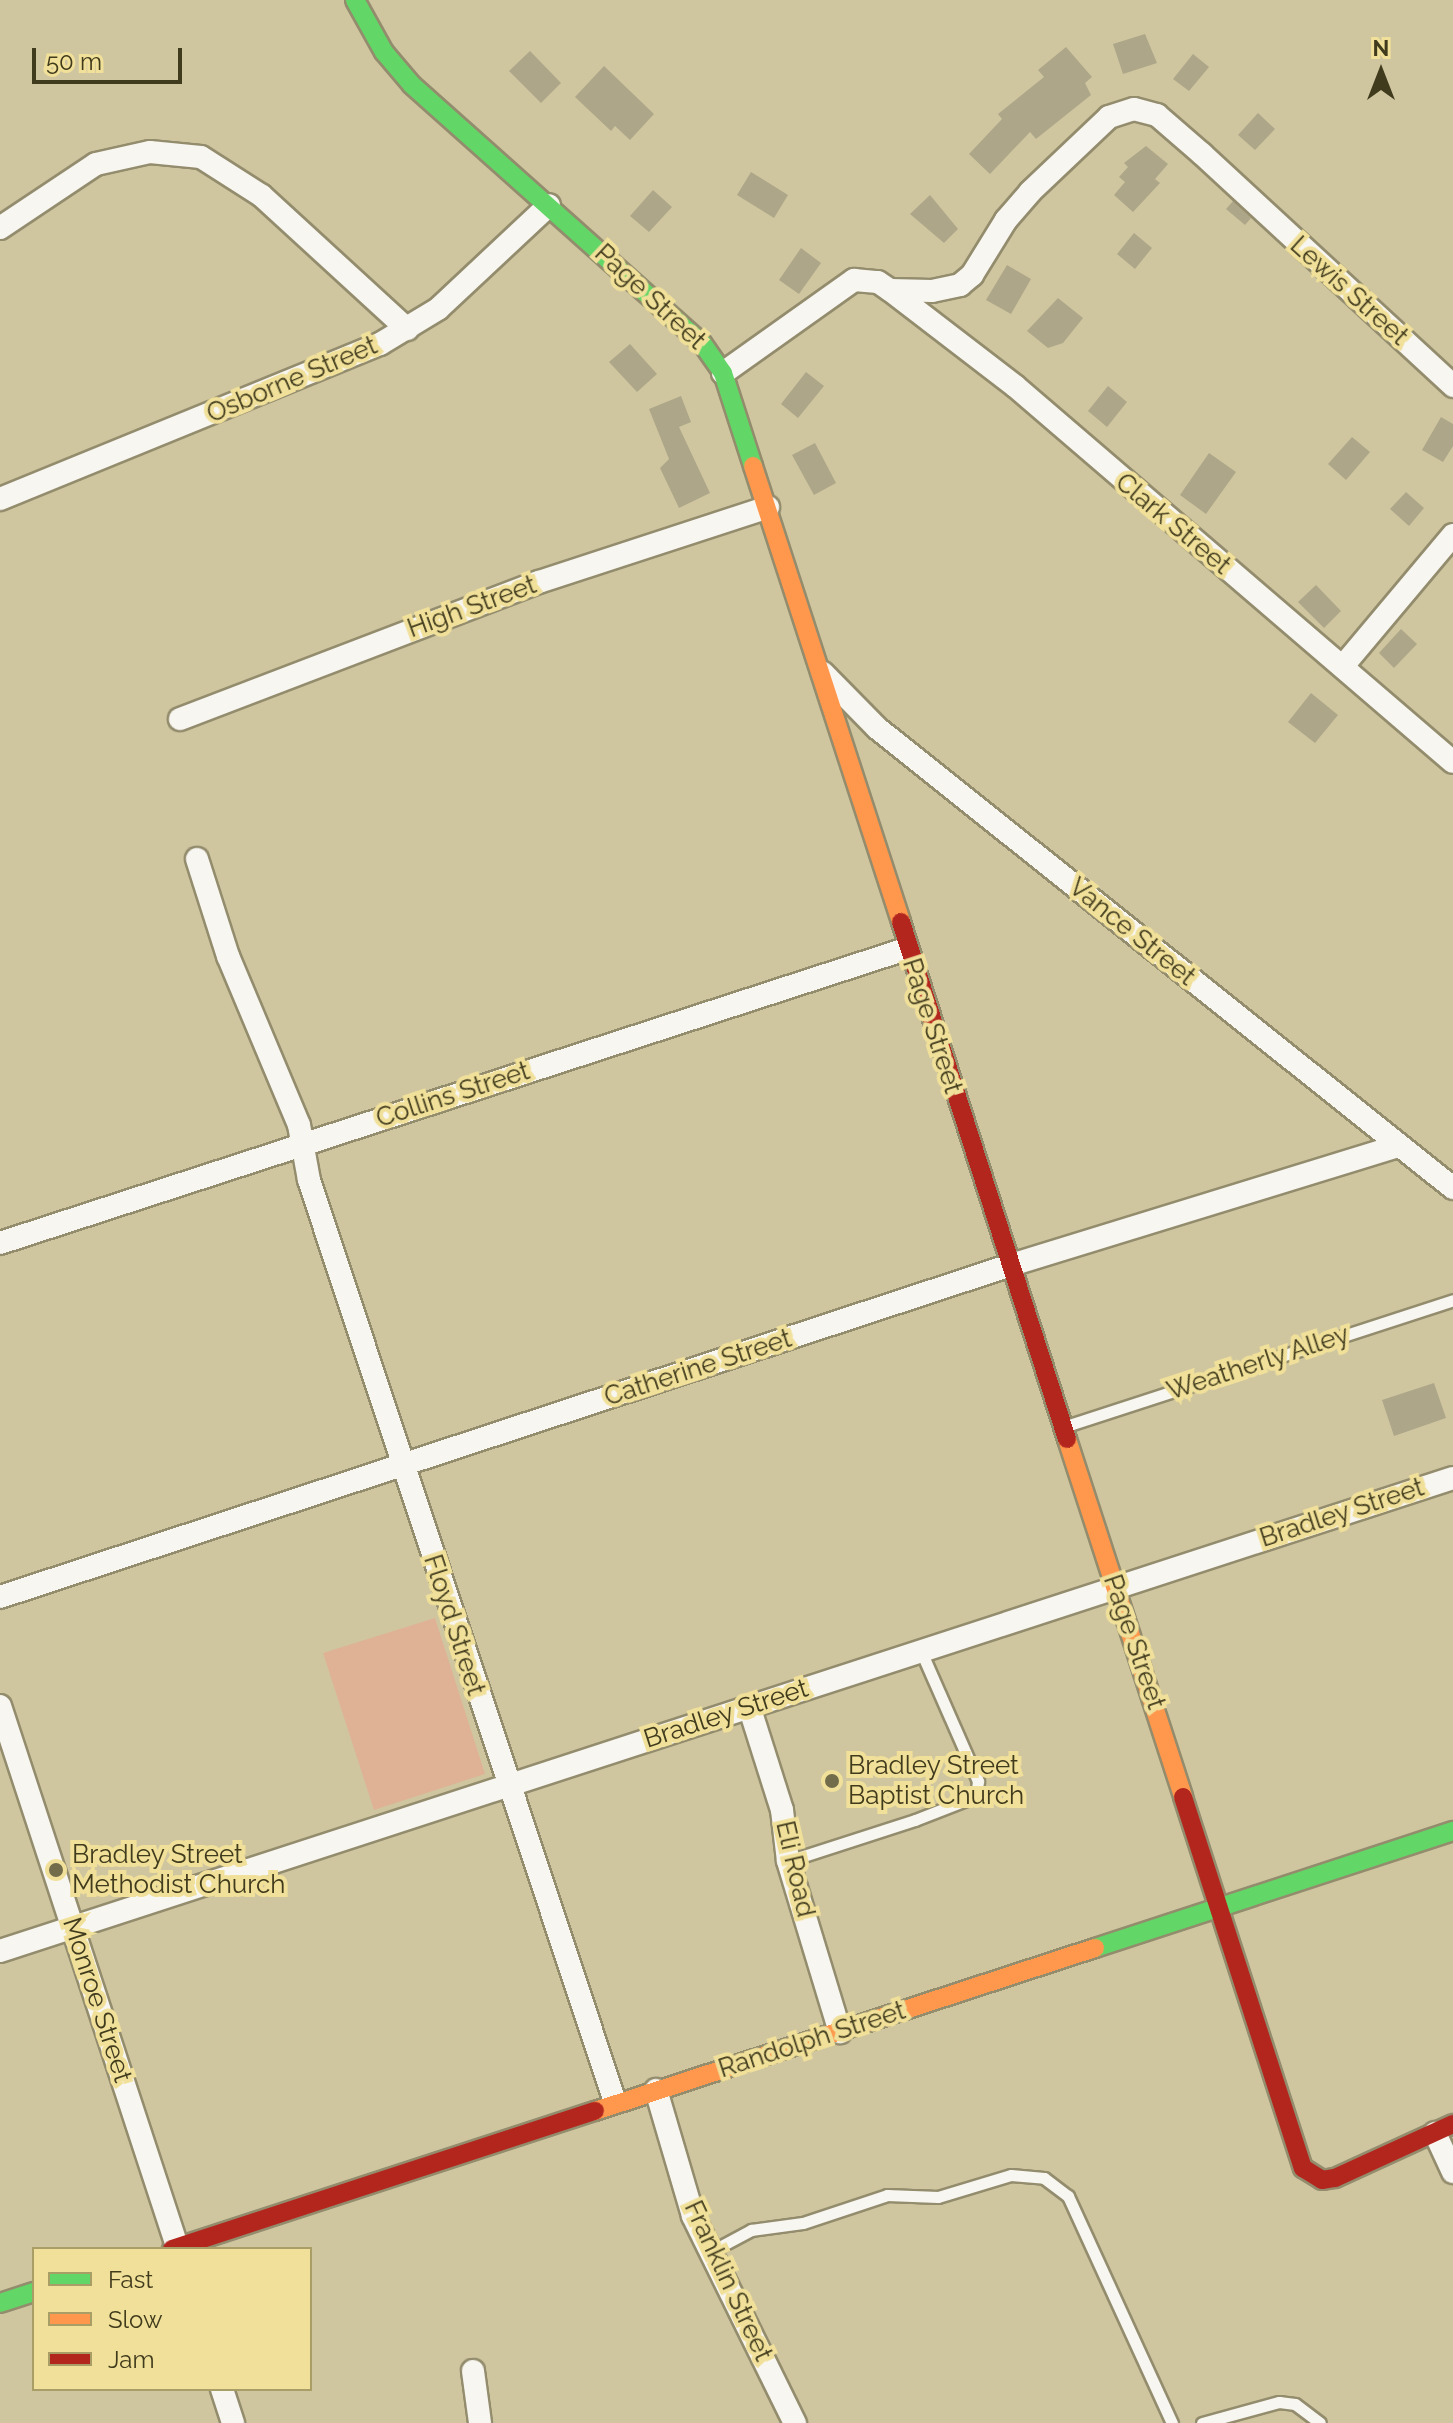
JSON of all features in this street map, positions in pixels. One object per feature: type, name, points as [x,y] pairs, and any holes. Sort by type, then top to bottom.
[{"type":"street","name":"Page Street","points":[[355,0],[384,52],[412,85],[702,343],[723,373],[906,949],[1303,2168],[1312,2177],[1335,2178],[1444,2129]]},
{"type":"street","name":"Lewis Street","points":[[723,373],[841,286],[868,279],[890,290],[932,291],[960,285],[972,275],[1006,220],[1030,192],[1109,117],[1123,111],[1157,115],[1453,386]]},
{"type":"street","points":[[0,228],[96,164],[150,152],[201,157],[262,196],[407,329]]},
{"type":"street","name":"Osborne Street","points":[[0,499],[278,389],[407,329],[470,282],[549,205]]},
{"type":"street","name":"Clark Street","points":[[890,290],[1015,386],[1453,762]]},
{"type":"street","name":"High Street","points":[[180,719],[539,582],[768,507]]},
{"type":"street","points":[[1343,666],[1453,535]]},
{"type":"street","name":"Vance Street","points":[[818,668],[877,728],[1453,1188]]},
{"type":"street","points":[[197,859],[228,956],[290,1103],[302,1145]]},
{"type":"street","name":"Collins Street","points":[[0,1243],[906,949]]},
{"type":"street","name":"Floyd Street","points":[[302,1145],[402,1467],[615,2102]]},
{"type":"street","name":"Catherine Street","points":[[0,1597],[1011,1265],[1399,1146]]},
{"type":"street","name":"Bradley Street","points":[[0,1951],[1453,1478]]},
{"type":"street","name":"Monroe Street","points":[[0,1706],[176,2247]]},
{"type":"street","name":"Eli Road","points":[[749,1706],[782,1810],[788,1861],[840,2032]]},
{"type":"street","name":"Randolph Street","points":[[179,2247],[615,2102],[840,2032],[1453,1831]]},
{"type":"street","name":"Franklin Street","points":[[656,2090],[693,2216],[791,2422]]},
{"type":"street","points":[[1444,2129],[1453,2172]]},
{"type":"street","points":[[0,2303],[32,2293]]},
{"type":"street","points":[[473,2371],[480,2423]]},
{"type":"street","points":[[223,2391],[233,2423]]},
{"type":"lane","name":"Weatherly Alley","points":[[1063,1427],[1453,1300]]},
{"type":"lane","points":[[788,1861],[915,1820],[977,1790],[978,1781],[921,1651]]},
{"type":"lane","points":[[710,2253],[751,2230],[803,2223],[887,2195],[938,2197],[1011,2175],[1044,2178],[1068,2196],[1172,2423]]},
{"type":"lane","points":[[1202,2423],[1279,2402],[1295,2404],[1320,2423]]},
{"type":"shaded area","points":[[435,1618],[485,1774],[374,1810],[323,1653]]},
{"type":"building","points":[[1145,34],[1157,63],[1123,74],[1113,44]]},
{"type":"building","points":[[1066,47],[1092,77],[1085,83],[1091,95],[1036,139],[1030,132],[990,174],[969,154],[1002,119],[998,114],[1044,77],[1038,70]]},
{"type":"building","points":[[530,51],[561,83],[541,103],[509,71]]},
{"type":"building","points":[[1193,54],[1209,67],[1189,91],[1173,79]]},
{"type":"building","points":[[604,66],[654,114],[630,140],[615,126],[611,131],[575,97]]},
{"type":"building","points":[[1258,113],[1275,129],[1255,150],[1238,135]]},
{"type":"building","points":[[1146,146],[1168,164],[1155,179],[1160,183],[1133,212],[1114,195],[1125,182],[1119,177],[1128,167],[1124,163]]},
{"type":"building","points":[[751,172],[788,195],[774,218],[737,195]]},
{"type":"building","points":[[653,190],[672,207],[649,232],[630,216]]},
{"type":"building","points":[[930,195],[958,229],[944,243],[910,214]]},
{"type":"building","points":[[1233,201],[1251,218],[1245,225],[1226,209]]},
{"type":"building","points":[[1134,233],[1152,248],[1135,269],[1117,254]]},
{"type":"building","points":[[801,248],[821,263],[799,294],[779,280]]},
{"type":"building","points":[[1007,265],[1031,279],[1011,314],[986,300]]},
{"type":"building","points":[[1058,298],[1083,318],[1063,343],[1048,348],[1027,331]]},
{"type":"building","points":[[630,344],[657,374],[637,392],[609,362]]},
{"type":"building","points":[[806,372],[824,386],[798,418],[781,404]]},
{"type":"building","points":[[1108,386],[1127,402],[1107,427],[1088,411]]},
{"type":"building","points":[[681,396],[691,422],[679,427],[710,493],[679,508],[660,468],[669,459],[649,409]]},
{"type":"building","points":[[1441,417],[1453,424],[1453,446],[1443,462],[1422,450]]},
{"type":"building","points":[[1352,437],[1370,452],[1346,480],[1328,464]]},
{"type":"building","points":[[815,443],[836,483],[814,495],[792,455]]},
{"type":"building","points":[[1209,453],[1236,472],[1206,514],[1180,495]]},
{"type":"building","points":[[1406,492],[1424,508],[1409,526],[1390,509]]},
{"type":"building","points":[[1316,585],[1341,611],[1324,628],[1298,602]]},
{"type":"building","points":[[1401,629],[1417,644],[1394,668],[1379,653]]},
{"type":"building","points":[[1311,693],[1338,715],[1315,743],[1288,722]]},
{"type":"building","points":[[1434,1383],[1446,1418],[1394,1436],[1382,1400]]},
{"type":"traffic: fast","points":[[355,0],[384,52],[412,85],[702,343],[723,373],[753,466]]},
{"type":"traffic: fast","points":[[1095,1948],[1453,1831]]},
{"type":"traffic: fast","points":[[0,2303],[32,2293]]},
{"type":"traffic: slow","points":[[753,466],[901,922]]},
{"type":"traffic: slow","points":[[1067,1439],[1183,1797]]},
{"type":"traffic: slow","points":[[595,2111],[1095,1948]]},
{"type":"traffic: jam","points":[[901,922],[1067,1439]]},
{"type":"traffic: jam","points":[[1183,1797],[1303,2168],[1322,2180],[1335,2178],[1453,2124]]},
{"type":"traffic: jam","points":[[178,2247],[595,2111]]},
{"type":"place","name":"Bradley Street Baptist Church","points":[[832,1781]]},
{"type":"place","name":"Bradley Street Methodist Church","points":[[56,1870]]}]
